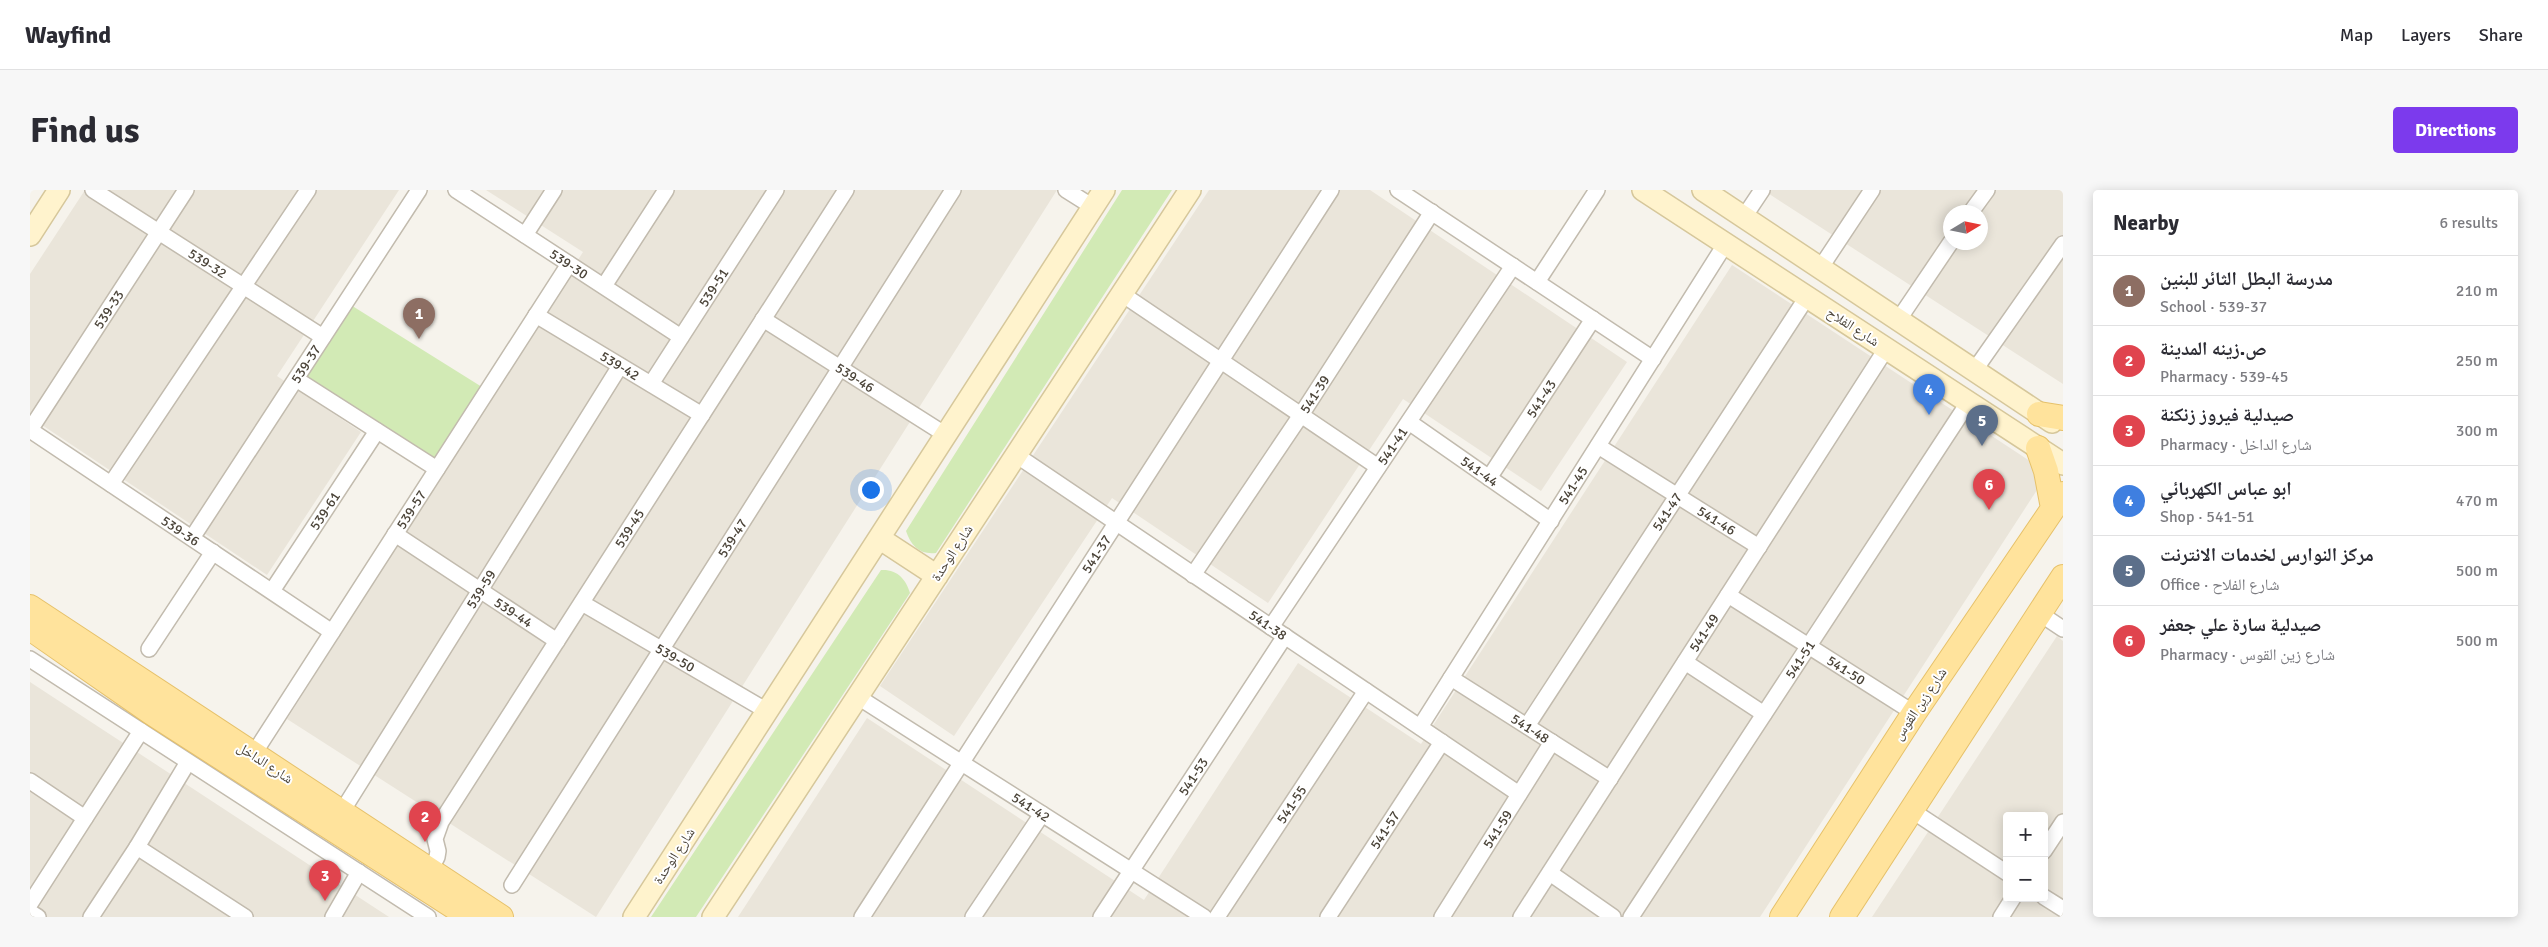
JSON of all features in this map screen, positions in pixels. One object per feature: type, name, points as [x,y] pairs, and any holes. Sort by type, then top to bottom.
[{"type":"main road","points":[[2039,414],[2063,418]]},
{"type":"main road","points":[[2038,448],[2058,501]]},
{"type":"main road","name":"شارع زين القوس","points":[[1782,917],[1914,713],[2058,501]]},
{"type":"main road","points":[[1842,917],[2063,576]]},
{"type":"main road","name":"شارع الداخل","points":[[30,607],[341,813],[418,886],[501,917]]},
{"type":"main road","name":"شارع الداخل","points":[[30,628],[152,713],[418,886],[470,917]]},
{"type":"street","points":[[30,235],[59,190]]},
{"type":"street","name":"539-32","points":[[93,190],[323,337]]},
{"type":"street","name":"539-33","points":[[30,430],[186,190]]},
{"type":"street","points":[[110,484],[308,190]]},
{"type":"street","name":"539-37","points":[[192,538],[419,190]]},
{"type":"street","name":"539-30","points":[[456,190],[681,337]]},
{"type":"street","points":[[525,235],[554,190]]},
{"type":"street","points":[[604,286],[666,190]]},
{"type":"street","name":"539-51","points":[[651,384],[776,190]]},
{"type":"street","name":"539-45","points":[[418,886],[437,857],[438,851],[435,839],[440,822],[846,190]]},
{"type":"street","name":"539-47","points":[[512,885],[953,190]]},
{"type":"street","points":[[1066,190],[1099,198]]},
{"type":"street","name":"شارع الوحدة","points":[[714,917],[1190,190]]},
{"type":"street","name":"541-37","points":[[862,917],[1331,190]]},
{"type":"street","points":[[1398,190],[1653,359]]},
{"type":"street","points":[[1538,282],[1597,190]]},
{"type":"street","name":"شارع الفلاح","points":[[1643,190],[2063,464]]},
{"type":"street","points":[[1702,190],[1900,319],[2063,429]]},
{"type":"street","points":[[1744,217],[1762,190]]},
{"type":"street","points":[[1821,267],[1872,190]]},
{"type":"street","points":[[1977,205],[1987,190]]},
{"type":"street","name":"شارع الوحدة","points":[[634,917],[1099,198]]},
{"type":"street","name":"541-39","points":[[1193,575],[1302,415],[1432,212]]},
{"type":"street","name":"541-45","points":[[1420,727],[1726,244]]},
{"type":"street","points":[[1974,370],[2063,244]]},
{"type":"street","points":[[1900,319],[1946,250]]},
{"type":"street","name":"539-57","points":[[253,755],[569,264]]},
{"type":"street","name":"541-41","points":[[1271,627],[1513,266]]},
{"type":"street","points":[[1122,294],[1378,467]]},
{"type":"street","name":"541-47","points":[[1528,726],[1807,297]]},
{"type":"street","name":"539-42","points":[[536,315],[702,415]]},
{"type":"street","name":"539-46","points":[[763,319],[946,435]]},
{"type":"street","name":"541-43","points":[[1489,478],[1593,319]]},
{"type":"street","name":"541-49","points":[[1521,917],[1886,349]]},
{"type":"street","name":"539-59","points":[[341,813],[620,366]]},
{"type":"street","points":[[296,378],[437,469]]},
{"type":"street","name":"541-51","points":[[1631,917],[1968,403]]},
{"type":"street","name":"541-44","points":[[1409,422],[1550,521]]},
{"type":"street","name":"539-36","points":[[30,430],[332,632]]},
{"type":"street","name":"539-61","points":[[272,591],[377,430]]},
{"type":"street","name":"541-46","points":[[1598,446],[1759,547]]},
{"type":"street","name":"541-38","points":[[1016,456],[1520,794]]},
{"type":"street","name":"539-44","points":[[395,534],[557,641]]},
{"type":"street","points":[[879,538],[937,576]]},
{"type":"street","points":[[149,649],[213,552]]},
{"type":"street","name":"541-50","points":[[1728,595],[1914,713]]},
{"type":"street","name":"539-50","points":[[582,602],[767,711]]},
{"type":"street","points":[[2039,613],[2063,629]]},
{"type":"street","name":"541-53","points":[[1101,917],[1285,636]]},
{"type":"street","points":[[30,660],[359,872],[418,886],[428,917]]},
{"type":"street","points":[[1685,662],[1764,714]]},
{"type":"street","name":"541-48","points":[[1451,678],[1610,779]]},
{"type":"street","name":"541-55","points":[[1217,917],[1366,691]]},
{"type":"street","name":"541-42","points":[[858,697],[1204,917]]},
{"type":"street","points":[[30,904],[141,731]]},
{"type":"street","name":"541-57","points":[[1328,917],[1442,742]]},
{"type":"street","name":"541-59","points":[[1442,917],[1552,742]]},
{"type":"street","points":[[91,917],[137,847],[188,762]]},
{"type":"street","points":[[30,782],[85,818]]},
{"type":"street","points":[[1911,810],[2003,870]]},
{"type":"street","points":[[973,917],[1042,814]]},
{"type":"street","points":[[2048,846],[2060,832]]},
{"type":"street","points":[[137,847],[244,917]]},
{"type":"street","points":[[333,917],[359,872]]},
{"type":"street","points":[[1550,873],[1613,917]]},
{"type":"street","points":[[2048,900],[2063,909]]},
{"type":"street","points":[[2000,917],[2010,902]]},
{"type":"street","points":[[30,912],[38,917]]},
{"type":"shaded area","points":[[85,190],[399,190],[277,376],[361,432],[267,575],[30,417],[30,274]]},
{"type":"shaded area","points":[[486,190],[1057,190],[596,917],[287,719],[583,252]]},
{"type":"shaded area","points":[[1209,190],[1370,190],[1627,362],[1541,491],[1403,399],[1268,603],[1112,498],[954,736],[880,686]]},
{"type":"shaded area","points":[[1763,190],[2063,190],[2063,384]]},
{"type":"shaded area","points":[[1732,265],[2048,473],[1760,917],[738,917],[867,718],[1144,900],[1298,663],[1421,744]]},
{"type":"shaded area","points":[[2057,636],[2063,641],[2063,917],[1872,917]]},
{"type":"shaded area","points":[[30,682],[389,917],[30,917]]},
{"type":"green space","points":[[1122,190],[1172,190],[936,553],[921,551],[913,545],[906,531]]},
{"type":"green space","points":[[346,302],[490,392],[437,469],[296,379]]},
{"type":"green space","points":[[881,570],[892,571],[900,576],[906,583],[910,593],[696,917],[651,917]]},
{"type":"place","name":"مدرسة البطل الثائر للبنين","points":[[419,339]]},
{"type":"place","name":"ابو عباس الكهربائي","points":[[1929,415]]},
{"type":"place","name":"مركز النوارس لخدمات الانترنت","points":[[1982,446]]},
{"type":"place","name":"صيدلية سارة علي جعفر","points":[[1989,510]]},
{"type":"place","name":"ص.زينه المدينة","points":[[425,842]]},
{"type":"place","name":"صيدلية فيروز زنكنة","points":[[325,901]]}]
